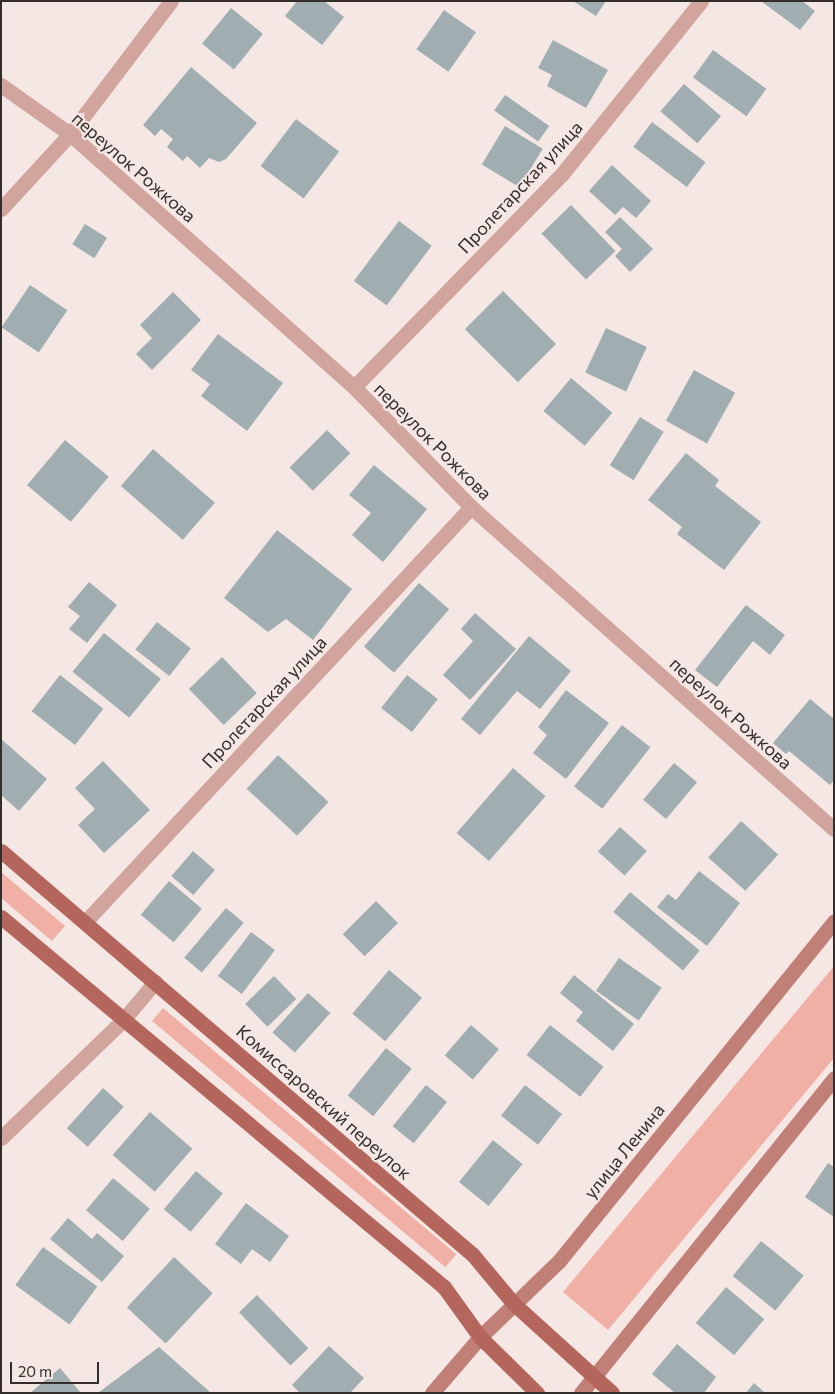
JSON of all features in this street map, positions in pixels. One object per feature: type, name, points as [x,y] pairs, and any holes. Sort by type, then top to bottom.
[{"type":"main road","name":"Комиссаровский переулок","points":[[1,851],[473,1255],[514,1304],[612,1393]]},
{"type":"main road","points":[[1,918],[444,1287],[480,1337],[537,1393]]},
{"type":"main road","name":"улица Ленина","points":[[432,1393],[480,1337],[559,1261],[834,922]]},
{"type":"main road","points":[[581,1393],[834,1078]]},
{"type":"street","points":[[1,209],[70,134],[171,1]]},
{"type":"street","name":"Пролетарская улица","points":[[354,387],[562,174],[701,1]]},
{"type":"street","name":"переулок Рожкова","points":[[1,85],[70,134],[354,387],[471,507],[834,829]]},
{"type":"street","name":"Пролетарская улица","points":[[84,922],[471,507]]},
{"type":"street","points":[[1,1138],[124,1020],[155,982]]},
{"type":"shaded area","points":[[1,872],[65,926],[52,941],[1,898]]},
{"type":"shaded area","points":[[834,966],[834,1058],[608,1330],[563,1292]]},
{"type":"shaded area","points":[[163,1008],[456,1254],[445,1267],[152,1021]]},
{"type":"building","points":[[297,1],[324,1],[344,17],[322,45],[285,16]]},
{"type":"building","points":[[573,1],[606,1],[596,16]]},
{"type":"building","points":[[761,1],[802,1],[815,11],[800,30]]},
{"type":"building","points":[[231,8],[263,34],[234,70],[202,44]]},
{"type":"building","points":[[444,10],[476,32],[448,72],[416,49]]},
{"type":"building","points":[[553,40],[608,70],[586,108],[547,86],[552,75],[538,68]]},
{"type":"building","points":[[713,50],[766,89],[746,116],[693,78]]},
{"type":"building","points":[[191,67],[257,123],[226,159],[219,162],[209,158],[200,168],[187,156],[183,161],[167,147],[173,139],[161,129],[155,136],[143,125]]},
{"type":"building","points":[[684,84],[721,116],[697,143],[660,111]]},
{"type":"building","points":[[505,95],[549,126],[538,142],[494,111]]},
{"type":"building","points":[[296,119],[339,151],[304,199],[260,166]]},
{"type":"building","points":[[652,122],[706,162],[687,187],[633,147]]},
{"type":"building","points":[[505,126],[543,149],[520,187],[482,165]]},
{"type":"building","points":[[612,165],[651,201],[636,218],[623,207],[615,215],[589,191]]},
{"type":"building","points":[[571,205],[615,251],[586,280],[542,233]]},
{"type":"building","points":[[620,217],[653,249],[630,272],[615,256],[622,249],[605,232]]},
{"type":"building","points":[[399,221],[432,246],[387,306],[354,281]]},
{"type":"building","points":[[85,224],[107,238],[94,258],[72,244]]},
{"type":"building","points":[[30,285],[67,310],[39,352],[1,327]]},
{"type":"building","points":[[503,291],[556,344],[518,382],[465,329]]},
{"type":"building","points":[[173,292],[201,320],[152,370],[136,354],[152,338],[140,325]]},
{"type":"building","points":[[606,328],[647,347],[626,391],[585,372]]},
{"type":"building","points":[[218,334],[283,383],[247,431],[201,396],[210,384],[191,370]]},
{"type":"building","points":[[694,370],[735,393],[707,444],[666,421]]},
{"type":"building","points":[[571,378],[612,413],[585,446],[543,411]]},
{"type":"building","points":[[640,417],[664,432],[634,480],[610,465]]},
{"type":"building","points":[[327,430],[350,453],[313,491],[290,467]]},
{"type":"building","points":[[65,440],[109,477],[71,522],[27,485]]},
{"type":"building","points":[[153,449],[215,503],[183,540],[121,486]]},
{"type":"building","points":[[686,453],[719,480],[715,486],[761,522],[724,570],[677,534],[682,527],[648,500]]},
{"type":"building","points":[[374,465],[427,509],[383,562],[352,535],[371,513],[349,495]]},
{"type":"building","points":[[277,530],[352,589],[313,640],[286,619],[268,632],[224,598]]},
{"type":"building","points":[[89,582],[117,605],[87,643],[69,629],[80,616],[68,607]]},
{"type":"building","points":[[419,583],[449,609],[394,673],[364,646]]},
{"type":"building","points":[[746,605],[785,635],[770,655],[753,641],[717,687],[695,670]]},
{"type":"building","points":[[475,613],[516,649],[470,700],[443,675],[473,641],[461,629]]},
{"type":"building","points":[[157,622],[191,648],[169,676],[135,650]]},
{"type":"building","points":[[104,633],[161,679],[129,718],[73,672]]},
{"type":"building","points":[[529,636],[571,671],[540,709],[517,691],[480,735],[461,719]]},
{"type":"building","points":[[222,657],[257,693],[224,725],[189,689]]},
{"type":"building","points":[[60,675],[103,709],[75,745],[32,711]]},
{"type":"building","points":[[407,675],[438,699],[412,732],[381,708]]},
{"type":"building","points":[[566,690],[609,723],[566,779],[533,753],[547,735],[538,727]]},
{"type":"building","points":[[810,699],[834,719],[834,780],[830,785],[789,751],[786,754],[773,743]]},
{"type":"building","points":[[622,725],[650,747],[602,809],[574,786]]},
{"type":"building","points":[[1,739],[47,779],[19,811],[1,795]]},
{"type":"building","points":[[278,755],[328,802],[297,836],[247,789]]},
{"type":"building","points":[[103,761],[150,810],[104,853],[78,825],[95,809],[75,788]]},
{"type":"building","points":[[674,763],[697,782],[666,819],[643,800]]},
{"type":"building","points":[[513,768],[545,796],[489,861],[457,833]]},
{"type":"building","points":[[741,821],[778,854],[745,891],[708,857]]},
{"type":"building","points":[[620,827],[647,851],[625,876],[598,852]]},
{"type":"building","points":[[193,851],[215,870],[193,895],[171,876]]},
{"type":"building","points":[[699,871],[740,903],[707,946],[657,907],[668,894],[676,900]]},
{"type":"building","points":[[169,881],[202,909],[174,942],[141,915]]},
{"type":"building","points":[[630,892],[700,950],[683,970],[613,912]]},
{"type":"building","points":[[376,901],[398,923],[365,956],[343,934]]},
{"type":"building","points":[[226,908],[244,923],[202,973],[184,958]]},
{"type":"building","points":[[251,932],[275,950],[242,994],[218,976]]},
{"type":"building","points":[[619,958],[662,988],[639,1021],[596,991]]},
{"type":"building","points":[[389,970],[422,998],[385,1041],[352,1014]]},
{"type":"building","points":[[574,975],[634,1024],[613,1051],[576,1021],[583,1012],[560,993]]},
{"type":"building","points":[[274,976],[296,999],[267,1027],[245,1004]]},
{"type":"building","points":[[308,993],[330,1013],[295,1052],[273,1032]]},
{"type":"building","points":[[471,1025],[499,1049],[473,1079],[445,1055]]},
{"type":"building","points":[[550,1025],[604,1067],[580,1097],[527,1055]]},
{"type":"building","points":[[386,1048],[412,1069],[373,1116],[348,1095]]},
{"type":"building","points":[[426,1085],[447,1102],[414,1143],[393,1126]]},
{"type":"building","points":[[525,1085],[562,1114],[538,1145],[501,1116]]},
{"type":"building","points":[[103,1088],[124,1107],[88,1147],[67,1128]]},
{"type":"building","points":[[150,1112],[192,1149],[155,1192],[113,1155]]},
{"type":"building","points":[[493,1140],[523,1164],[489,1206],[459,1182]]},
{"type":"building","points":[[828,1163],[834,1167],[834,1217],[805,1197]]},
{"type":"building","points":[[196,1171],[223,1193],[191,1232],[164,1209]]},
{"type":"building","points":[[113,1178],[150,1209],[123,1241],[86,1210]]},
{"type":"building","points":[[246,1203],[289,1236],[270,1262],[252,1249],[241,1264],[215,1244]]},
{"type":"building","points":[[68,1218],[92,1239],[97,1233],[124,1256],[102,1282],[50,1239]]},
{"type":"building","points":[[761,1241],[804,1276],[775,1311],[733,1276]]},
{"type":"building","points":[[43,1247],[97,1286],[70,1324],[15,1285]]},
{"type":"building","points":[[174,1257],[213,1293],[166,1344],[127,1307]]},
{"type":"building","points":[[726,1287],[764,1319],[734,1355],[696,1323]]},
{"type":"building","points":[[257,1295],[308,1348],[290,1366],[239,1312]]},
{"type":"building","points":[[677,1344],[716,1377],[704,1393],[675,1393],[652,1374]]},
{"type":"building","points":[[329,1346],[364,1378],[350,1393],[300,1393],[292,1385]]},
{"type":"building","points":[[159,1347],[211,1393],[98,1393]]},
{"type":"building","points":[[60,1368],[81,1393],[30,1393]]},
{"type":"building","points":[[754,1383],[765,1393],[746,1393]]}]
